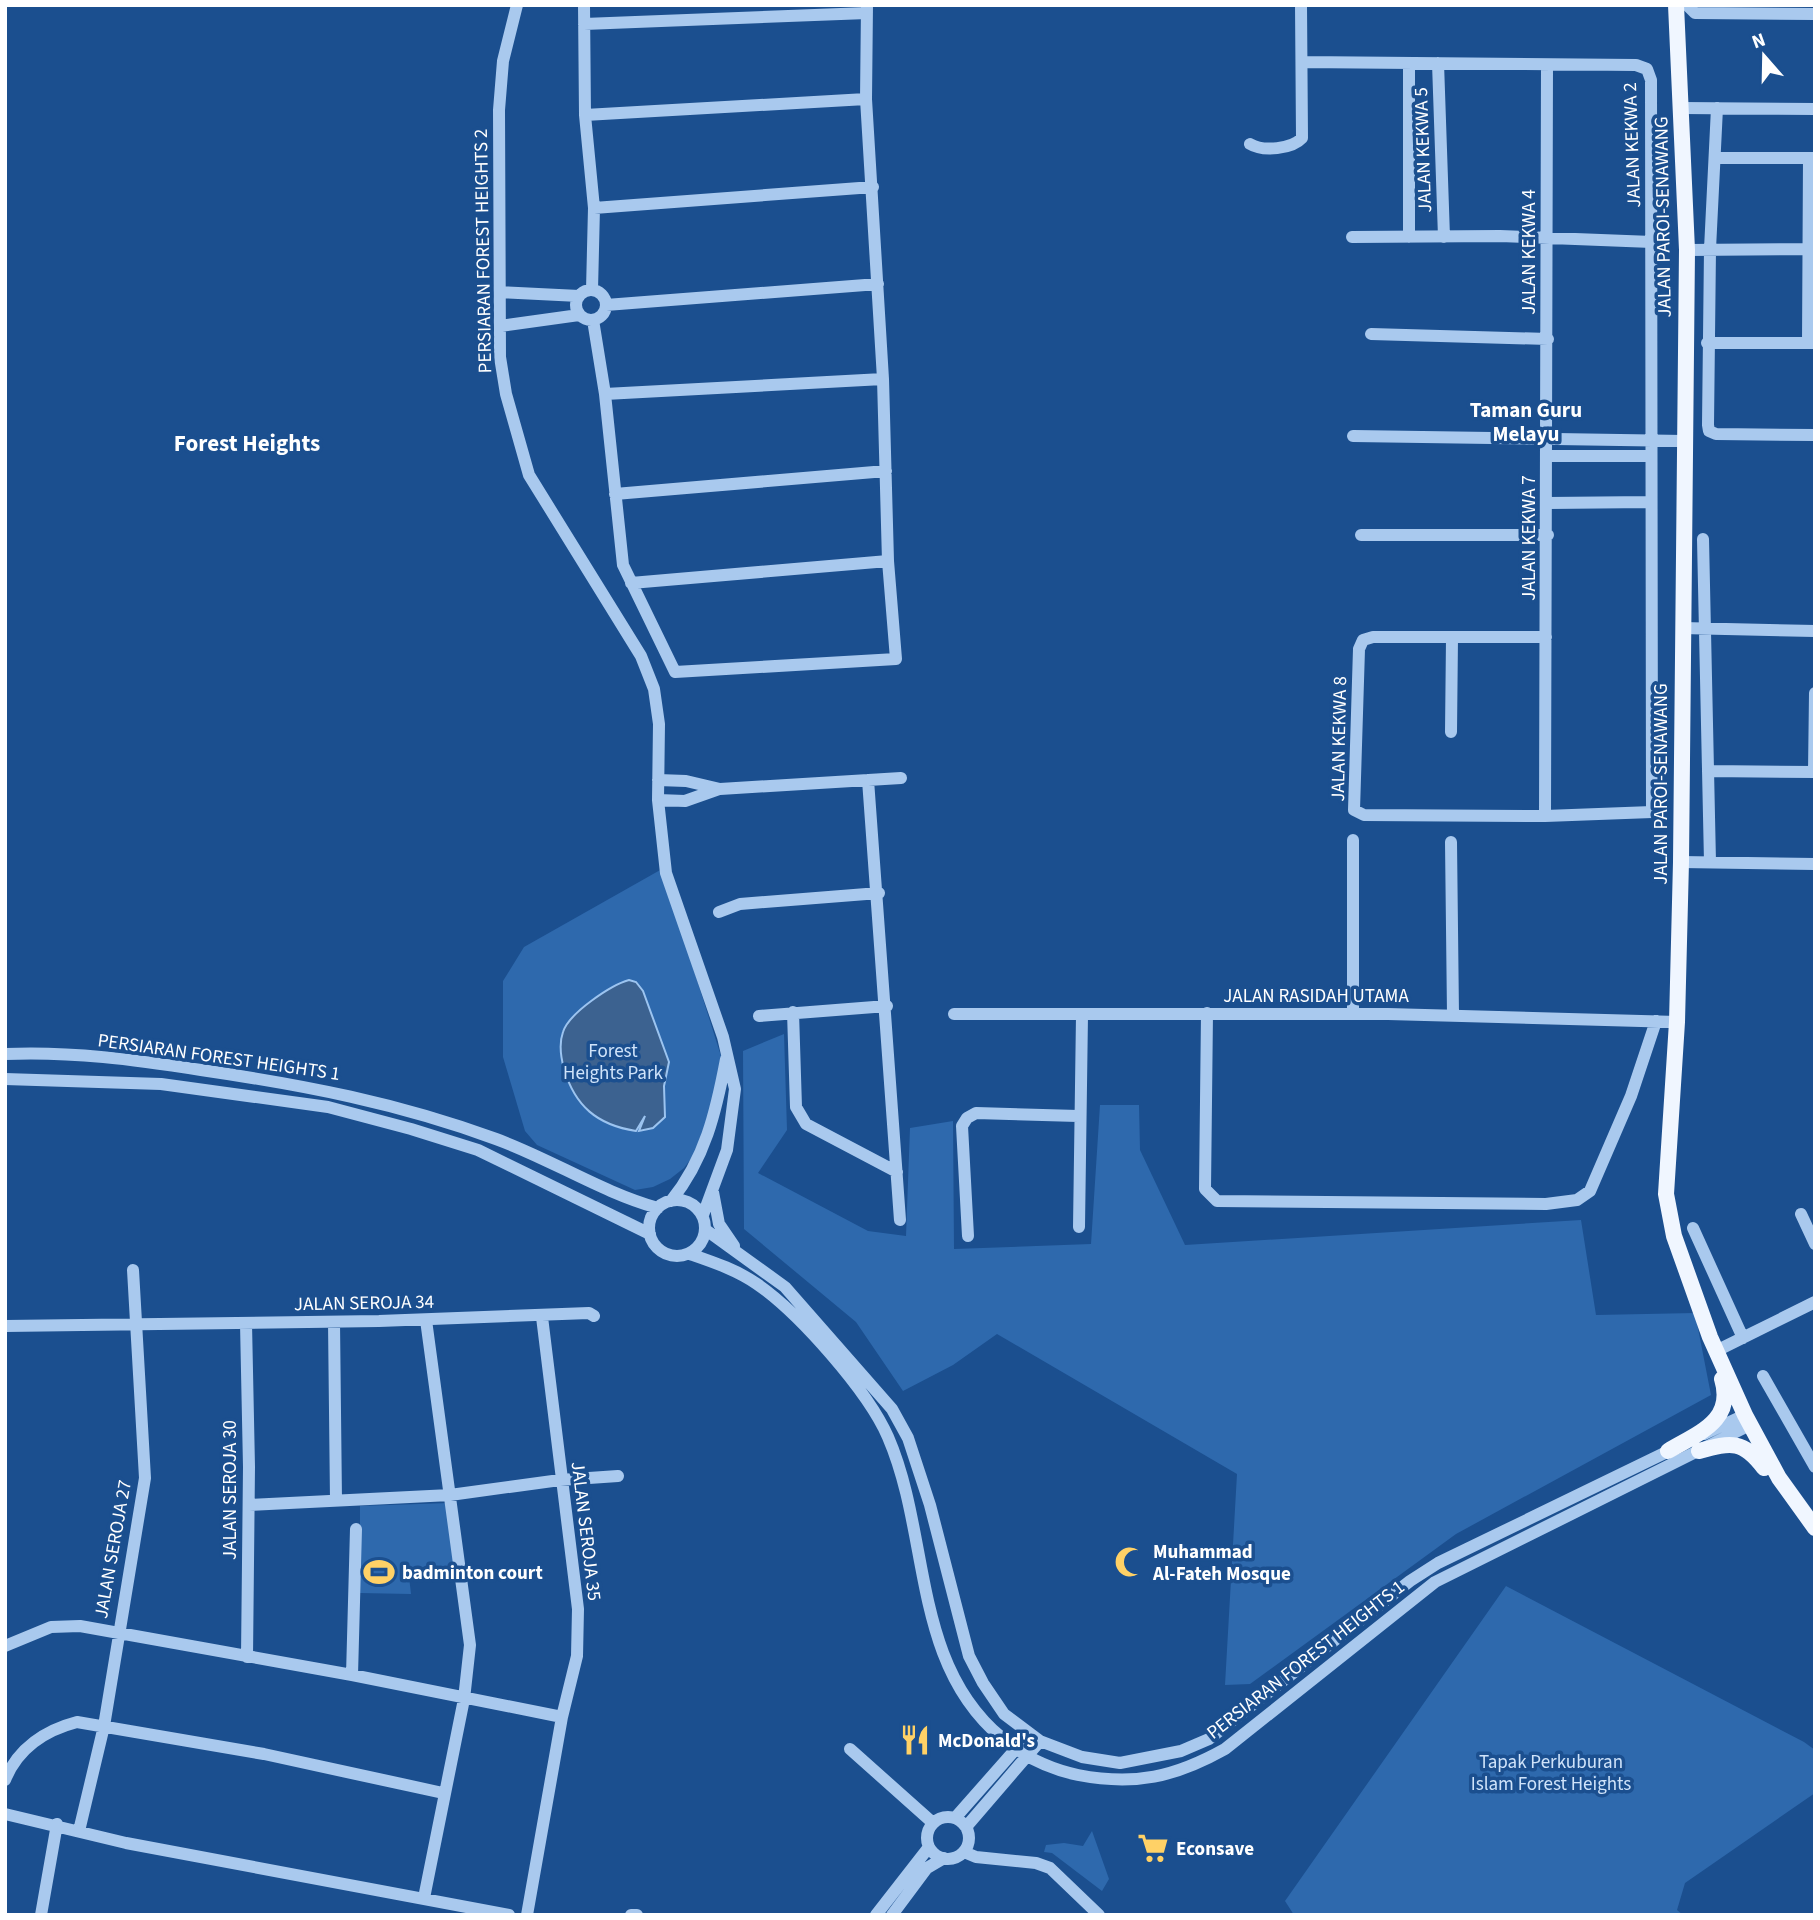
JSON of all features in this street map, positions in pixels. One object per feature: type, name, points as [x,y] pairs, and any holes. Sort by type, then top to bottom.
[{"type":"main road","name":"JALAN PAROI-SENAWANG","points":[[1676,5],[1686,250],[1681,862],[1677,1022],[1667,1172],[1668,1214],[1713,1344],[1748,1420],[1779,1478],[1815,1528]]},
{"type":"main road","points":[[1668,1451],[1716,1422],[1722,1414],[1726,1402],[1724,1385],[1713,1344]]},
{"type":"main road","points":[[1699,1451],[1732,1444],[1751,1451],[1785,1497],[1806,1513]]},
{"type":"street","name":"PERSIARAN FOREST HEIGHTS 2","points":[[517,5],[503,61],[499,110],[500,357],[506,394],[529,475],[641,656],[654,688],[659,724],[658,780],[666,873],[723,1037],[735,1089],[727,1150],[703,1215]]},
{"type":"street","points":[[584,5],[585,115],[594,208],[592,290]]},
{"type":"street","points":[[1250,144],[1256,148],[1297,144],[1302,138],[1301,5]]},
{"type":"street","points":[[584,24],[867,9],[866,100],[883,379],[888,561],[896,659],[676,672],[624,565],[605,394],[593,320]]},
{"type":"street","points":[[1678,41],[1691,9],[1815,14]]},
{"type":"street","name":"JALAN KEKWA 2","points":[[1302,62],[1636,65],[1647,69],[1651,79],[1652,813]]},
{"type":"street","points":[[1409,63],[1409,237]]},
{"type":"street","name":"JALAN KEKWA 5","points":[[1438,63],[1444,237]]},
{"type":"street","name":"JALAN KEKWA 4","points":[[1547,65],[1547,440]]},
{"type":"street","points":[[585,115],[866,100]]},
{"type":"street","points":[[1681,108],[1815,109]]},
{"type":"street","points":[[1717,108],[1707,342],[1710,431],[1815,435]]},
{"type":"street","points":[[1707,342],[1811,343],[1812,158],[1715,158]]},
{"type":"street","points":[[594,208],[873,187]]},
{"type":"street","points":[[1352,237],[1652,242]]},
{"type":"street","points":[[1686,250],[1812,249]]},
{"type":"street","points":[[606,305],[878,284]]},
{"type":"street","points":[[500,292],[579,296],[592,290]]},
{"type":"street","points":[[500,326],[579,315],[593,320],[604,314],[606,305],[604,297],[592,290]]},
{"type":"street","points":[[579,296],[576,305],[579,315]]},
{"type":"street","points":[[1371,334],[1548,339]]},
{"type":"street","points":[[605,394],[883,379]]},
{"type":"street","points":[[1353,436],[1684,441]]},
{"type":"street","name":"JALAN KEKWA 7","points":[[1545,816],[1547,440]]},
{"type":"street","points":[[1547,456],[1650,456]]},
{"type":"street","points":[[615,494],[886,471]]},
{"type":"street","points":[[1548,503],[1650,502]]},
{"type":"street","points":[[1360,535],[1548,535]]},
{"type":"street","points":[[1703,539],[1710,862]]},
{"type":"street","points":[[631,583],[888,561]]},
{"type":"street","points":[[1682,628],[1815,631]]},
{"type":"street","name":"JALAN KEKWA 8","points":[[1546,637],[1363,640],[1359,649],[1354,810],[1364,815],[1545,816],[1652,813]]},
{"type":"street","points":[[1451,732],[1452,638]]},
{"type":"street","points":[[1708,771],[1814,772],[1815,693]]},
{"type":"street","points":[[659,800],[685,801],[720,789],[901,778]]},
{"type":"street","points":[[658,780],[686,781],[720,789]]},
{"type":"street","points":[[868,780],[879,893],[900,1220]]},
{"type":"street","points":[[1353,840],[1353,1013]]},
{"type":"street","points":[[1451,842],[1453,1015]]},
{"type":"street","points":[[1681,862],[1815,864]]},
{"type":"street","points":[[719,912],[740,904],[879,893]]},
{"type":"street","points":[[759,1016],[887,1006]]},
{"type":"street","points":[[793,1012],[796,1108],[800,1116],[806,1124],[897,1172]]},
{"type":"street","points":[[1207,1013],[1205,1189],[1217,1201],[1546,1204],[1584,1198],[1590,1191],[1631,1096],[1656,1021]]},
{"type":"street","name":"JALAN RASIDAH UTAMA","points":[[954,1014],[1353,1013],[1677,1022]]},
{"type":"street","points":[[1079,1227],[1078,1116],[1082,1015]]},
{"type":"street","name":"PERSIARAN FOREST HEIGHTS 1","points":[[5,1054],[72,1054],[140,1060],[322,1088],[500,1140],[632,1200],[658,1208]]},
{"type":"street","points":[[671,1201],[693,1204],[703,1215],[706,1230],[701,1244],[690,1254],[668,1255],[656,1247],[650,1234],[650,1220],[658,1208],[671,1201],[688,1179],[706,1144],[716,1112],[727,1056]]},
{"type":"street","name":"PERSIARAN FOREST HEIGHTS 1","points":[[5,1079],[161,1084],[340,1110],[478,1150],[650,1234]]},
{"type":"street","points":[[968,1237],[963,1122],[976,1113],[1078,1116]]},
{"type":"street","points":[[713,1189],[719,1224],[748,1261]]},
{"type":"street","points":[[1801,1214],[1815,1244]]},
{"type":"street","points":[[1693,1228],[1743,1338]]},
{"type":"street","name":"PERSIARAN FOREST HEIGHTS 1","points":[[706,1230],[785,1287],[892,1409],[908,1438],[930,1505],[969,1656],[983,1683],[1004,1714],[1034,1737],[1082,1757],[1120,1763],[1172,1754],[1200,1743],[1231,1724],[1410,1581],[1438,1563],[1668,1451],[1748,1420]]},
{"type":"street","name":"PERSIARAN FOREST HEIGHTS 1","points":[[690,1254],[731,1270],[775,1298],[855,1386],[876,1415],[897,1463],[934,1624],[951,1676],[984,1724],[1022,1752],[1060,1771],[1110,1781],[1159,1777],[1194,1766],[1225,1749],[1436,1582],[1699,1451],[1748,1420]]},
{"type":"street","name":"JALAN SEROJA 27","points":[[79,1831],[104,1726],[117,1633],[145,1478],[133,1270]]},
{"type":"street","points":[[1713,1344],[1743,1338],[1815,1302]]},
{"type":"street","name":"JALAN SEROJA 34","points":[[5,1326],[426,1320],[589,1313],[594,1316]]},
{"type":"street","name":"JALAN SEROJA 35","points":[[527,1915],[562,1717],[577,1656],[578,1609],[542,1317]]},
{"type":"street","points":[[424,1898],[464,1699],[470,1645],[426,1320]]},
{"type":"street","points":[[334,1322],[336,1501]]},
{"type":"street","name":"JALAN SEROJA 30","points":[[246,1323],[249,1504],[247,1657]]},
{"type":"street","points":[[1763,1376],[1815,1467]]},
{"type":"street","points":[[249,1504],[450,1495],[560,1480],[618,1476]]},
{"type":"street","points":[[352,1675],[356,1529]]},
{"type":"street","points":[[5,1646],[51,1627],[80,1626],[352,1675],[562,1717]]},
{"type":"street","points":[[5,1780],[29,1745],[52,1728],[78,1722],[264,1754],[443,1793]]},
{"type":"street","points":[[966,1827],[1034,1737]]},
{"type":"street","points":[[849,1749],[933,1823]]},
{"type":"street","points":[[955,1818],[1022,1752]]},
{"type":"street","points":[[5,1814],[197,1857],[509,1915]]},
{"type":"street","points":[[944,1858],[929,1847],[927,1835],[933,1823],[943,1818],[955,1818],[966,1827],[969,1840],[964,1852]]},
{"type":"street","points":[[41,1915],[57,1824]]},
{"type":"street","points":[[876,1915],[929,1847]]},
{"type":"street","points":[[891,1915],[927,1868],[944,1858],[964,1852],[976,1857],[1036,1863],[1050,1868],[1099,1915]]},
{"type":"street","points":[[631,1915],[637,1915]]},
{"type":"green space","name":"Forest Heights Park","points":[[662,869],[721,1056],[711,1110],[693,1156],[684,1168],[670,1179],[653,1187],[635,1190],[537,1145],[525,1131],[503,1057],[503,981],[524,947]]},
{"type":"green space","points":[[784,1034],[787,1130],[758,1173],[868,1231],[906,1236],[910,1128],[953,1121],[954,1249],[1091,1244],[1100,1105],[1139,1105],[1140,1150],[1185,1245],[1581,1220],[1596,1315],[1695,1313],[1711,1395],[1456,1534],[1250,1684],[1225,1685],[1237,1474],[997,1334],[953,1365],[903,1391],[856,1322],[744,1229],[743,1051]]},
{"type":"green space","points":[[449,1503],[457,1567],[408,1568],[411,1594],[360,1593],[360,1506]]},
{"type":"green space","name":"Tapak Perkuburan Islam Forest Heights","points":[[1506,1586],[1804,1742],[1815,1750],[1815,1793],[1685,1883],[1677,1910],[1683,1915],[1294,1915],[1285,1901]]},
{"type":"green space","points":[[1092,1831],[1109,1879],[1102,1891],[1052,1853],[1044,1852],[1046,1845],[1064,1843],[1083,1846]]},
{"type":"shaded area","points":[[629,980],[636,982],[643,991],[669,1062],[664,1086],[665,1117],[653,1128],[639,1131],[645,1116],[636,1131],[599,1119],[581,1103],[569,1082],[561,1050],[563,1032],[573,1017],[602,994]]},
{"type":"place","name":"Muhammad Al-Fateh Mosque","points":[[1130,1562]]},
{"type":"place","name":"badminton court","points":[[379,1572]]},
{"type":"place","name":"McDonald's","points":[[915,1740]]},
{"type":"place","name":"Econsave","points":[[1153,1848]]},
{"type":"district","name":"Taman Guru Melayu","points":[[1526,422]]},
{"type":"district","name":"Forest Heights","points":[[247,443]]}]
